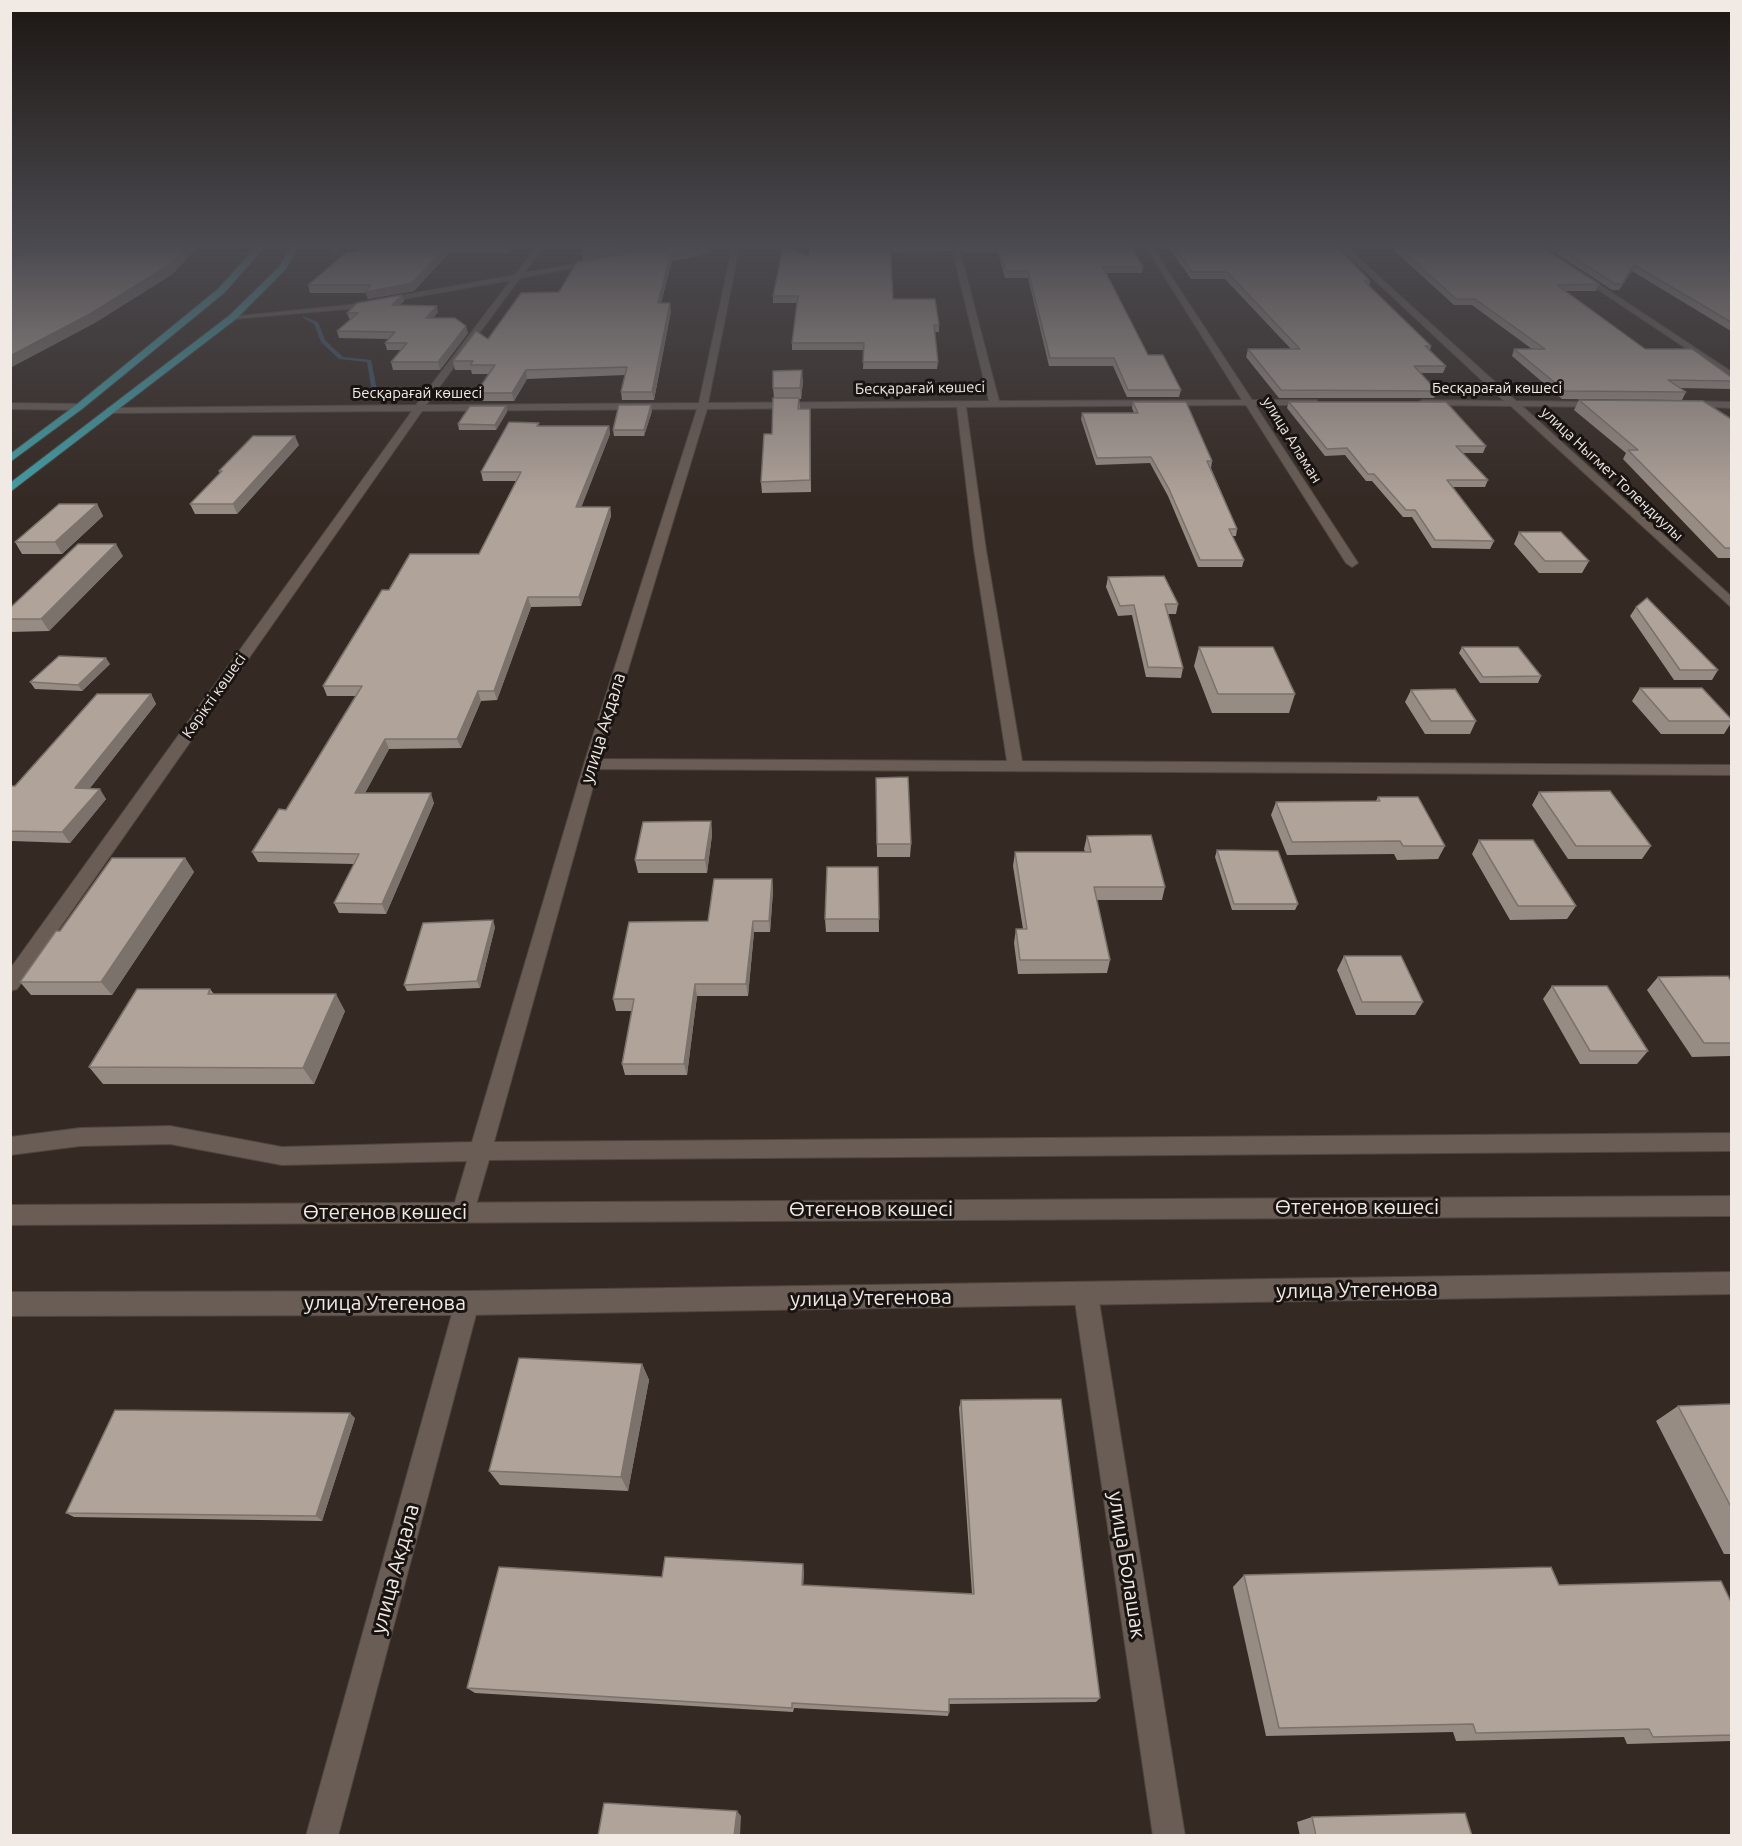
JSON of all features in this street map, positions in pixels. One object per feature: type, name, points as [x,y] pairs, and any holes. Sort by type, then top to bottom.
[{"type":"main road","points":[[10,459],[79,407],[173,330]]},
{"type":"main road","points":[[10,489],[216,330]]},
{"type":"main road","points":[[10,472],[31,473]]},
{"type":"street","name":"Көрікті көшесі","points":[[10,984],[418,409],[478,330]]},
{"type":"street","name":"улица Акдала","points":[[463,1212],[592,764],[703,406],[718,330]]},
{"type":"street","points":[[976,330],[994,402]]},
{"type":"street","name":"улица Аламан","points":[[1203,330],[1352,563]]},
{"type":"street","name":"улица Ныгмет Толендиулы","points":[[1433,330],[1731,604]]},
{"type":"street","points":[[1663,330],[1731,376]]},
{"type":"street","name":"Бесқарағай көшесі","points":[[110,410],[994,402],[1322,402]]},
{"type":"street","points":[[961,403],[980,550],[1015,766]]},
{"type":"street","name":"Бесқарағай көшесі","points":[[1417,403],[1616,404]]},
{"type":"street","points":[[1674,404],[1731,405]]},
{"type":"street","points":[[10,406],[79,407]]},
{"type":"street","points":[[592,764],[1731,770]]},
{"type":"street","points":[[10,1146],[80,1137],[170,1135],[282,1156],[480,1151],[1731,1142]]},
{"type":"street","name":"Өтегенов көшесі","points":[[10,1215],[1731,1206]]},
{"type":"street","name":"улица Утегенова","points":[[10,1304],[467,1303],[1731,1283]]},
{"type":"street","name":"улица Болашак","points":[[1086,1295],[1168,1836]]},
{"type":"street","name":"улица Акдала","points":[[322,1836],[467,1303]]},
{"type":"building","points":[[10,330],[59,330],[10,356]]},
{"type":"building","points":[[463,330],[438,362],[391,362],[407,343],[385,343],[395,332],[337,331]]},
{"type":"building","points":[[494,330],[665,330],[652,392],[621,392],[627,367],[526,370],[512,393],[476,393],[495,365],[470,365],[473,361],[453,361],[476,331],[488,339]]},
{"type":"building","points":[[794,330],[935,330],[938,362],[863,362],[864,343],[792,343]]},
{"type":"building","points":[[1043,330],[1135,330],[1148,355],[1163,355],[1181,390],[1128,390],[1114,358],[1050,358]]},
{"type":"building","points":[[1282,330],[1415,330],[1431,346],[1425,346],[1446,366],[1414,366],[1437,391],[1281,390],[1248,349],[1300,349]]},
{"type":"building","points":[[1519,330],[1619,330],[1645,349],[1692,349],[1731,377],[1731,381],[1668,380],[1686,392],[1565,391],[1514,349],[1545,349]]},
{"type":"building","points":[[802,370],[800,388],[773,388],[773,371]]},
{"type":"building","points":[[773,398],[799,398],[798,409],[810,409],[810,480],[761,482],[764,434],[772,434]]},
{"type":"building","points":[[1579,400],[1703,401],[1731,419],[1731,548],[1725,548],[1628,450],[1638,450]]},
{"type":"building","points":[[1133,402],[1186,402],[1212,461],[1207,461],[1237,529],[1229,529],[1244,560],[1200,560],[1169,489],[1151,457],[1097,458],[1082,413],[1138,413]]},
{"type":"building","points":[[1289,402],[1446,402],[1486,446],[1456,446],[1488,480],[1447,480],[1494,541],[1435,540],[1415,510],[1406,510],[1374,474],[1368,474],[1347,448],[1327,449]]},
{"type":"building","points":[[619,405],[651,405],[644,430],[613,430]]},
{"type":"building","points":[[470,406],[506,406],[495,425],[458,424]]},
{"type":"building","points":[[509,422],[539,423],[537,426],[609,426],[576,507],[610,507],[579,597],[528,597],[494,691],[478,691],[457,739],[385,739],[355,793],[431,793],[382,904],[334,903],[359,854],[252,852],[279,809],[286,810],[362,686],[323,686],[382,590],[389,590],[410,554],[479,554],[521,472],[481,472]]},
{"type":"building","points":[[253,436],[295,436],[233,504],[190,504],[222,471],[219,471]]},
{"type":"building","points":[[59,504],[97,504],[55,542],[15,542]]},
{"type":"building","points":[[1519,532],[1561,532],[1589,561],[1545,561]]},
{"type":"building","points":[[78,544],[116,544],[41,619],[10,619],[10,608]]},
{"type":"building","points":[[1164,576],[1178,604],[1165,604],[1183,668],[1148,667],[1134,605],[1120,606],[1108,577]]},
{"type":"building","points":[[1647,598],[1718,670],[1680,670],[1636,607]]},
{"type":"building","points":[[1199,647],[1273,647],[1295,694],[1218,694]]},
{"type":"building","points":[[1462,647],[1518,647],[1541,676],[1483,677]]},
{"type":"building","points":[[59,656],[106,658],[78,685],[30,682]]},
{"type":"building","points":[[1640,688],[1702,688],[1731,721],[1669,721]]},
{"type":"building","points":[[1455,689],[1476,721],[1431,721],[1411,690]]},
{"type":"building","points":[[97,694],[151,694],[75,788],[100,789],[62,832],[10,831],[10,786],[15,786]]},
{"type":"building","points":[[908,777],[911,844],[877,844],[876,778]]},
{"type":"building","points":[[1610,791],[1651,846],[1576,846],[1539,792]]},
{"type":"building","points":[[1378,797],[1418,797],[1445,846],[1403,846],[1400,841],[1292,842],[1276,802],[1380,801]]},
{"type":"building","points":[[711,821],[705,860],[635,860],[643,822]]},
{"type":"building","points":[[1151,835],[1165,887],[1094,887],[1110,960],[1020,960],[1016,929],[1027,929],[1015,852],[1091,852],[1087,836]]},
{"type":"building","points":[[1479,840],[1533,840],[1576,906],[1518,906]]},
{"type":"building","points":[[1217,850],[1278,851],[1298,904],[1234,904]]},
{"type":"building","points":[[112,858],[185,858],[101,982],[20,982],[56,931],[60,931]]},
{"type":"building","points":[[827,867],[878,867],[879,919],[825,919]]},
{"type":"building","points":[[714,879],[772,879],[769,921],[753,921],[746,984],[695,984],[684,1064],[622,1064],[634,999],[613,999],[629,922],[708,921]]},
{"type":"building","points":[[493,920],[477,981],[404,985],[423,923]]},
{"type":"building","points":[[1344,956],[1401,956],[1423,1002],[1362,1002]]},
{"type":"building","points":[[1728,976],[1731,981],[1731,1043],[1704,1043],[1658,977]]},
{"type":"building","points":[[1552,986],[1607,986],[1648,1051],[1590,1051]]},
{"type":"building","points":[[137,989],[210,989],[208,994],[336,994],[303,1068],[89,1067]]},
{"type":"building","points":[[519,1358],[642,1364],[621,1477],[489,1471]]},
{"type":"building","points":[[1061,1399],[1100,1698],[949,1699],[949,1712],[792,1703],[792,1708],[467,1688],[499,1567],[662,1577],[665,1557],[803,1564],[802,1585],[974,1594],[961,1400]]},
{"type":"building","points":[[1731,1404],[1731,1507],[1678,1406]]},
{"type":"building","points":[[115,1410],[350,1413],[316,1516],[66,1513]]},
{"type":"building","points":[[1551,1567],[1559,1585],[1721,1581],[1731,1602],[1731,1735],[1653,1737],[1649,1729],[1476,1733],[1473,1724],[1279,1728],[1244,1575]]},
{"type":"building","points":[[604,1803],[737,1811],[734,1836],[598,1836]]},
{"type":"building","points":[[1465,1813],[1472,1836],[1316,1836],[1312,1817]]},
{"type":"waterway","points":[[319,330],[323,341],[341,358],[369,361],[374,391],[395,401]]}]
